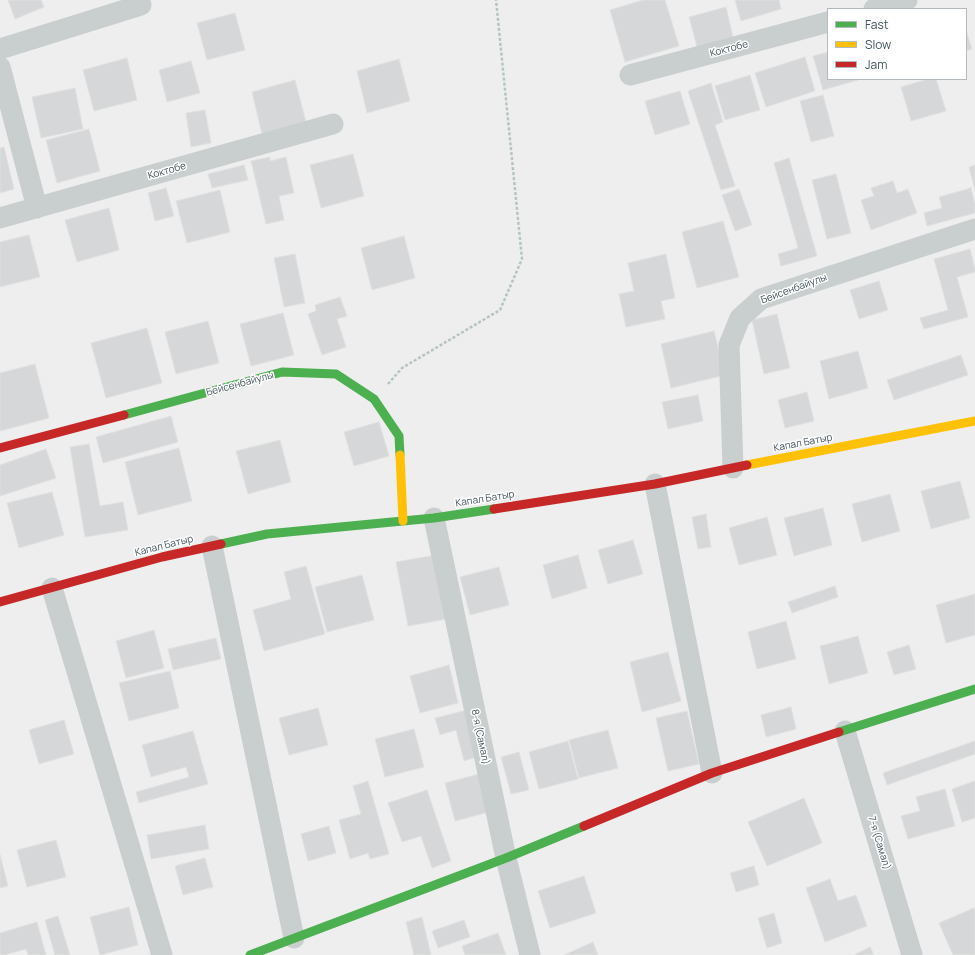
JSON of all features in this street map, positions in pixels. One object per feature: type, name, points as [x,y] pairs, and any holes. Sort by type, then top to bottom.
[{"type":"street","points":[[878,8],[907,0]]},
{"type":"street","points":[[0,49],[141,5]]},
{"type":"street","name":"Коктобе","points":[[630,76],[827,22]]},
{"type":"street","points":[[0,67],[37,208]]},
{"type":"street","name":"Коктобе","points":[[0,218],[333,124]]},
{"type":"street","name":"Бейсенбайулы","points":[[733,468],[729,344],[740,318],[761,299],[975,229]]},
{"type":"street","name":"Бейсенбайулы","points":[[0,448],[282,372],[336,374],[374,399],[399,436],[403,521]]},
{"type":"street","name":"Капал Батыр","points":[[0,602],[162,557],[267,534],[434,518],[655,484],[975,421]]},
{"type":"street","points":[[655,484],[712,773]]},
{"type":"street","name":"8-я (Самал)","points":[[434,518],[506,858],[530,955]]},
{"type":"street","points":[[212,546],[294,938]]},
{"type":"street","points":[[52,588],[162,955]]},
{"type":"street","points":[[250,955],[506,858],[712,773],[975,690]]},
{"type":"street","name":"7-я (Самал)","points":[[845,731],[912,955]]},
{"type":"path","points":[[374,399],[402,368],[500,310],[522,259],[496,0]]},
{"type":"building","points":[[8,0],[41,0],[44,7],[15,19]]},
{"type":"building","points":[[643,0],[665,0],[679,46],[625,62],[610,10]]},
{"type":"building","points":[[735,0],[779,0],[781,9],[741,21]]},
{"type":"building","points":[[726,7],[733,37],[697,47],[689,17]]},
{"type":"building","points":[[235,13],[245,50],[207,60],[197,23]]},
{"type":"building","points":[[967,33],[972,49],[967,51]]},
{"type":"building","points":[[827,52],[827,80],[858,80],[823,90],[813,56]]},
{"type":"building","points":[[805,57],[815,91],[766,107],[755,73]]},
{"type":"building","points":[[127,58],[137,100],[94,111],[83,70]]},
{"type":"building","points":[[399,59],[410,101],[367,113],[357,71]]},
{"type":"building","points":[[191,61],[200,93],[167,102],[159,70]]},
{"type":"building","points":[[750,75],[760,110],[725,120],[715,86]]},
{"type":"building","points":[[295,80],[306,122],[262,134],[252,92]]},
{"type":"building","points":[[925,80],[936,80],[946,111],[911,121],[901,87]]},
{"type":"building","points":[[711,83],[723,122],[715,125],[735,186],[721,190],[688,91]]},
{"type":"building","points":[[75,88],[83,129],[41,138],[32,97]]},
{"type":"building","points":[[680,91],[690,124],[655,135],[645,101]]},
{"type":"building","points":[[823,95],[834,136],[811,142],[800,101]]},
{"type":"building","points":[[205,110],[211,143],[191,147],[186,113]]},
{"type":"building","points":[[89,129],[100,171],[57,183],[46,140]]},
{"type":"building","points":[[4,147],[14,189],[0,193],[0,148]]},
{"type":"building","points":[[353,154],[364,196],[321,208],[310,165]]},
{"type":"building","points":[[270,157],[270,161],[286,157],[294,193],[279,196],[284,220],[266,224],[251,161]]},
{"type":"building","points":[[789,158],[817,256],[781,266],[778,254],[798,248],[774,163]]},
{"type":"building","points":[[244,165],[248,180],[212,188],[208,174]]},
{"type":"building","points":[[975,165],[975,190],[969,167]]},
{"type":"building","points":[[836,174],[851,233],[827,239],[812,180]]},
{"type":"building","points":[[893,181],[897,193],[908,189],[917,213],[871,230],[861,200],[874,196],[871,188]]},
{"type":"building","points":[[166,188],[174,216],[155,221],[148,193]]},
{"type":"building","points":[[971,188],[975,205],[975,213],[927,226],[924,213],[942,208],[939,197]]},
{"type":"building","points":[[739,189],[752,225],[735,231],[722,195]]},
{"type":"building","points":[[220,190],[230,232],[187,243],[176,201]]},
{"type":"building","points":[[109,208],[119,250],[77,262],[65,220]]},
{"type":"building","points":[[723,221],[739,277],[697,288],[682,232]]},
{"type":"building","points":[[29,235],[40,277],[0,287],[0,242]]},
{"type":"building","points":[[404,236],[415,278],[372,290],[361,248]]},
{"type":"building","points":[[970,249],[975,272],[957,277],[968,317],[924,329],[920,318],[948,310],[934,259]]},
{"type":"building","points":[[295,254],[305,303],[284,307],[274,258]]},
{"type":"building","points":[[666,254],[675,298],[661,301],[665,319],[626,327],[619,294],[634,291],[628,263]]},
{"type":"building","points":[[879,281],[888,310],[859,319],[850,290]]},
{"type":"building","points":[[340,297],[347,316],[337,319],[346,347],[322,355],[308,314],[316,311],[315,305]]},
{"type":"building","points":[[283,313],[294,355],[251,366],[240,324]]},
{"type":"building","points":[[777,314],[790,368],[764,374],[752,320]]},
{"type":"building","points":[[208,321],[219,363],[176,374],[165,332]]},
{"type":"building","points":[[147,328],[162,383],[106,398],[91,343]]},
{"type":"building","points":[[714,331],[725,375],[671,388],[661,344]]},
{"type":"building","points":[[858,351],[868,388],[829,399],[820,361]]},
{"type":"building","points":[[961,355],[968,375],[894,400],[887,380]]},
{"type":"building","points":[[35,364],[49,418],[0,431],[0,373]]},
{"type":"building","points":[[807,392],[814,421],[785,428],[778,400]]},
{"type":"building","points":[[698,395],[703,421],[668,429],[662,402]]},
{"type":"building","points":[[171,416],[178,442],[103,463],[96,437]]},
{"type":"building","points":[[379,422],[389,456],[354,466],[344,432]]},
{"type":"building","points":[[280,440],[291,482],[248,494],[236,451]]},
{"type":"building","points":[[89,444],[100,506],[123,502],[128,530],[85,537],[70,447]]},
{"type":"building","points":[[179,448],[192,501],[138,515],[125,462]]},
{"type":"building","points":[[46,449],[56,478],[0,496],[0,465]]},
{"type":"building","points":[[960,481],[970,518],[931,529],[921,491]]},
{"type":"building","points":[[52,492],[64,535],[19,548],[7,503]]},
{"type":"building","points":[[890,494],[900,531],[862,542],[852,504]]},
{"type":"building","points":[[823,508],[832,545],[794,556],[784,518]]},
{"type":"building","points":[[706,514],[711,547],[698,549],[692,517]]},
{"type":"building","points":[[767,517],[777,555],[739,565],[729,528]]},
{"type":"building","points":[[633,540],[643,574],[608,584],[598,550]]},
{"type":"building","points":[[436,555],[447,619],[408,626],[396,562]]},
{"type":"building","points":[[578,555],[587,588],[552,599],[543,565]]},
{"type":"building","points":[[306,566],[325,634],[264,651],[253,610],[291,599],[284,572]]},
{"type":"building","points":[[499,567],[509,605],[470,615],[460,577]]},
{"type":"building","points":[[362,575],[374,620],[327,632],[315,587]]},
{"type":"building","points":[[835,586],[838,597],[792,613],[788,602]]},
{"type":"building","points":[[975,594],[975,635],[946,643],[936,605]]},
{"type":"building","points":[[786,621],[796,659],[757,669],[748,632]]},
{"type":"building","points":[[154,630],[164,668],[126,678],[116,641]]},
{"type":"building","points":[[858,636],[868,673],[829,684],[820,646]]},
{"type":"building","points":[[216,638],[221,659],[173,670],[168,649]]},
{"type":"building","points":[[909,645],[916,669],[894,675],[887,652]]},
{"type":"building","points":[[668,652],[681,701],[642,712],[630,662]]},
{"type":"building","points":[[449,665],[458,703],[420,713],[410,676]]},
{"type":"building","points":[[170,671],[179,708],[129,721],[119,683]]},
{"type":"building","points":[[791,707],[796,729],[766,737],[761,715]]},
{"type":"building","points":[[318,708],[328,745],[289,755],[279,718]]},
{"type":"building","points":[[467,710],[479,756],[464,761],[456,730],[440,735],[435,718]]},
{"type":"building","points":[[687,711],[699,764],[668,771],[656,718]]},
{"type":"building","points":[[64,720],[74,754],[39,764],[29,730]]},
{"type":"building","points":[[414,729],[424,767],[385,777],[375,739]]},
{"type":"building","points":[[608,730],[618,768],[579,778],[569,740]]},
{"type":"building","points":[[193,731],[208,784],[139,803],[136,792],[189,777],[186,767],[151,777],[142,745]]},
{"type":"building","points":[[568,741],[578,779],[539,789],[529,752]]},
{"type":"building","points":[[975,741],[975,754],[887,785],[883,773]]},
{"type":"building","points":[[519,752],[529,790],[511,794],[501,757]]},
{"type":"building","points":[[483,773],[493,811],[455,821],[445,783]]},
{"type":"building","points":[[368,781],[389,854],[370,859],[368,853],[350,859],[339,820],[361,814],[353,786]]},
{"type":"building","points":[[975,781],[975,818],[962,822],[952,789]]},
{"type":"building","points":[[945,789],[955,826],[908,839],[901,816],[920,811],[916,797]]},
{"type":"building","points":[[427,790],[451,861],[432,868],[421,836],[402,842],[388,803]]},
{"type":"building","points":[[804,798],[822,843],[767,866],[748,822]]},
{"type":"building","points":[[205,825],[209,849],[151,859],[147,835]]},
{"type":"building","points":[[329,826],[336,853],[308,861],[301,834]]},
{"type":"building","points":[[56,840],[66,877],[27,887],[17,850]]},
{"type":"building","points":[[0,855],[8,886],[0,888]]},
{"type":"building","points":[[205,858],[213,887],[183,895],[175,866]]},
{"type":"building","points":[[754,866],[759,885],[736,892],[730,873]]},
{"type":"building","points":[[584,876],[596,913],[550,928],[538,891]]},
{"type":"building","points":[[830,879],[838,901],[856,895],[867,926],[825,942],[806,888]]},
{"type":"building","points":[[129,907],[138,945],[100,955],[90,917]]},
{"type":"building","points":[[974,908],[975,955],[953,955],[939,923]]},
{"type":"building","points":[[774,913],[782,943],[767,948],[758,918]]},
{"type":"building","points":[[58,916],[70,955],[55,955],[45,920]]},
{"type":"building","points":[[422,917],[431,955],[414,955],[406,922]]},
{"type":"building","points":[[464,920],[470,937],[438,948],[432,931]]},
{"type":"building","points":[[37,922],[46,955],[28,955],[26,949],[0,955],[0,933]]},
{"type":"building","points":[[498,933],[506,955],[465,955],[462,946]]},
{"type":"building","points":[[593,942],[598,955],[564,955]]},
{"type":"building","points":[[870,947],[874,955],[854,955]]},
{"type":"traffic: fast","points":[[124,415],[282,372],[336,374],[374,399],[399,436],[400,455]]},
{"type":"traffic: fast","points":[[221,544],[267,534],[434,518],[494,509]]},
{"type":"traffic: fast","points":[[839,732],[975,689]]},
{"type":"traffic: fast","points":[[250,955],[506,858],[584,826]]},
{"type":"traffic: slow","points":[[747,465],[975,421]]},
{"type":"traffic: slow","points":[[400,455],[403,521]]},
{"type":"traffic: jam","points":[[0,448],[124,415]]},
{"type":"traffic: jam","points":[[494,509],[655,484],[747,465]]},
{"type":"traffic: jam","points":[[0,602],[162,557],[221,544]]},
{"type":"traffic: jam","points":[[584,826],[712,773],[839,732]]}]
